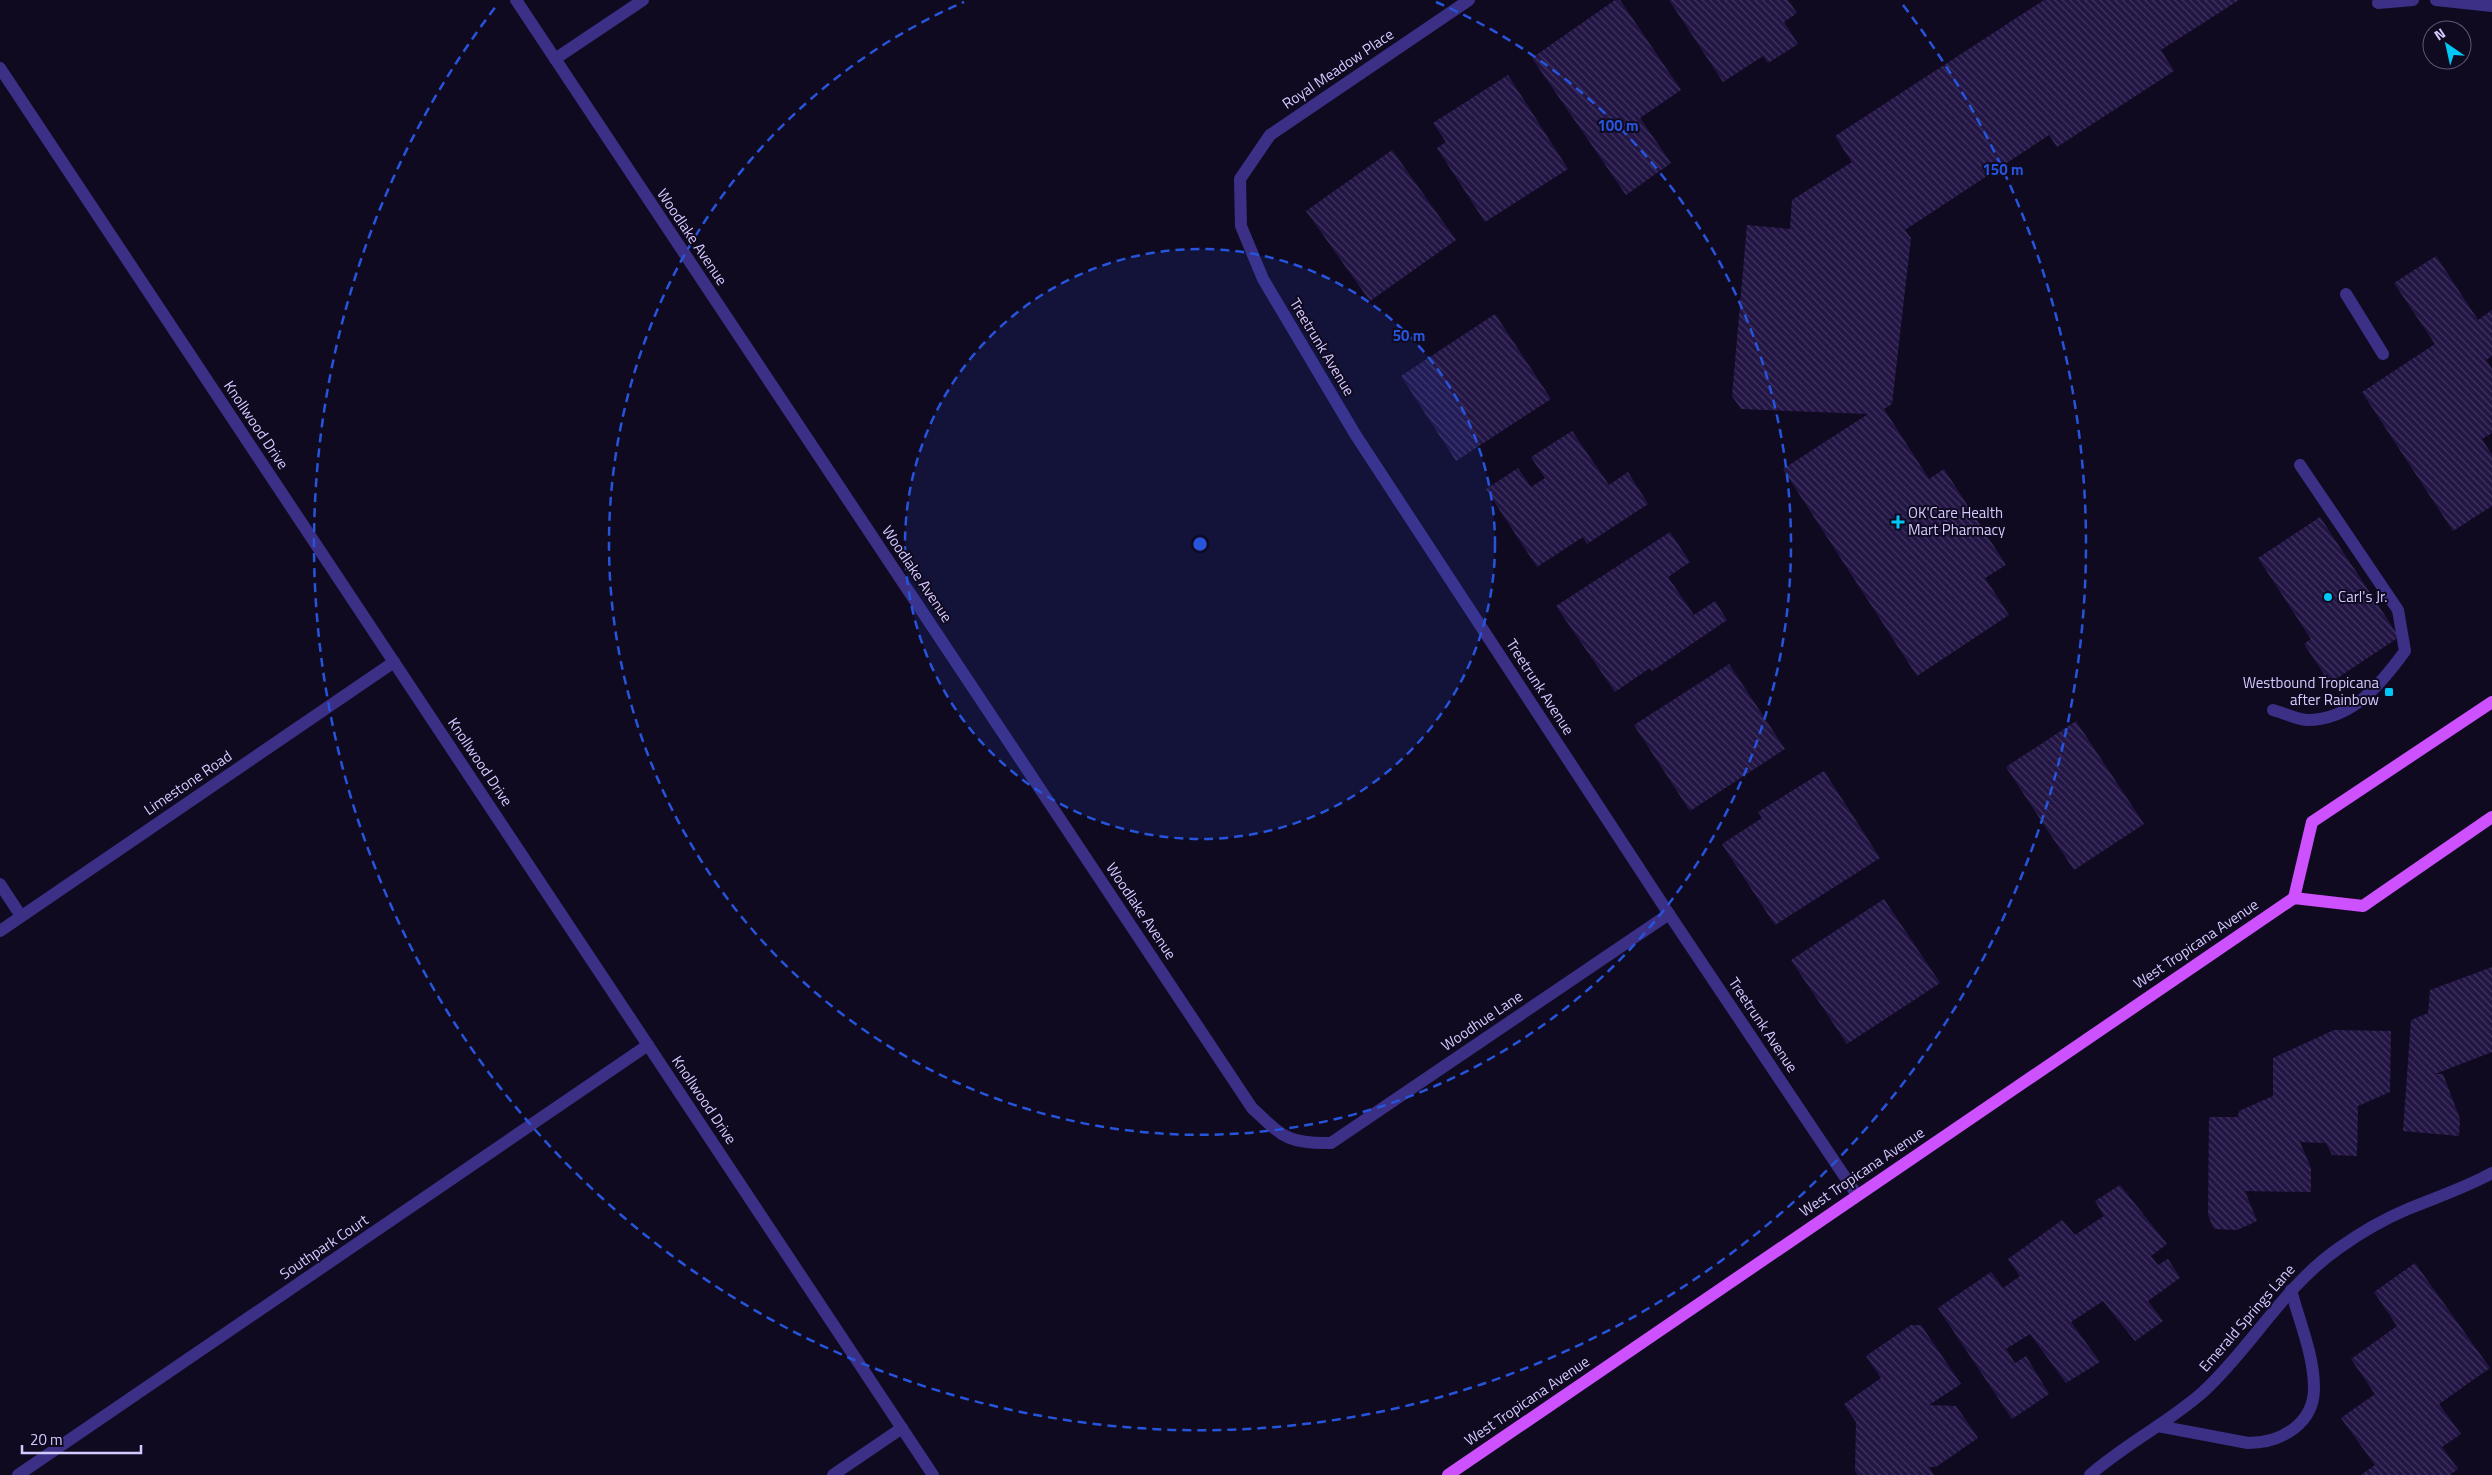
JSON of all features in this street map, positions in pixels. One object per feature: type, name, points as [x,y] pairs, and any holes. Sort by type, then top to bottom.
[{"type":"main road","points":[[2492,702],[2312,822],[2294,898],[2363,906],[2492,817]]},
{"type":"main road","name":"West Tropicana Avenue","points":[[1448,1475],[2294,898]]},
{"type":"street","name":"Woodlake Avenue","points":[[516,0],[1252,1108],[1282,1137],[1309,1144]]},
{"type":"street","points":[[555,59],[643,0]]},
{"type":"street","name":"Royal Meadow Place","points":[[1240,179],[1270,135],[1469,0]]},
{"type":"street","points":[[2380,0],[2378,3],[2413,0]]},
{"type":"street","points":[[2436,0],[2492,6]]},
{"type":"street","name":"Knollwood Drive","points":[[0,68],[933,1475]]},
{"type":"street","name":"Treetrunk Avenue","points":[[1240,179],[1241,226],[1263,279],[1355,434],[1669,914],[1857,1195]]},
{"type":"street","points":[[2346,294],[2383,354]]},
{"type":"street","points":[[2273,710],[2306,720],[2336,716],[2360,702],[2386,678],[2405,651],[2398,610],[2300,465]]},
{"type":"street","name":"Limestone Road","points":[[0,931],[394,662]]},
{"type":"street","points":[[0,884],[22,916]]},
{"type":"street","name":"Woodhue Lane","points":[[1309,1144],[1330,1143],[1669,914]]},
{"type":"street","name":"Southpark Court","points":[[18,1475],[648,1045]]},
{"type":"street","name":"Emerald Springs Lane","points":[[2090,1475],[2104,1462],[2196,1398],[2221,1374],[2291,1290],[2338,1249],[2371,1227],[2408,1209],[2447,1196],[2492,1173]]},
{"type":"street","points":[[2158,1426],[2248,1443],[2263,1443],[2284,1436],[2301,1422],[2310,1406],[2314,1390],[2314,1380],[2291,1290]]},
{"type":"street","points":[[833,1475],[902,1428]]},
{"type":"building","points":[[1615,0],[1620,0],[1681,90],[1640,118],[1671,163],[1626,195],[1532,58]]},
{"type":"building","points":[[1669,0],[1788,0],[1797,13],[1784,22],[1798,44],[1768,63],[1763,56],[1723,82]]},
{"type":"building","points":[[2044,0],[2239,0],[2161,50],[2174,71],[2057,147],[2049,135],[1905,230],[1911,238],[1892,404],[1884,409],[1929,479],[1944,469],[2006,565],[1985,578],[2009,615],[1917,676],[1783,469],[1868,414],[1741,409],[1732,396],[1747,225],[1790,229],[1792,200],[1852,162],[1835,136]]},
{"type":"building","points":[[1508,75],[1568,169],[1485,222],[1437,148],[1446,142],[1433,123]]},
{"type":"building","points":[[1392,150],[1456,240],[1370,301],[1306,211]]},
{"type":"building","points":[[2436,256],[2478,320],[2492,310],[2492,356],[2486,360],[2492,369],[2492,433],[2482,439],[2492,455],[2492,506],[2453,531],[2362,392],[2435,344],[2394,283]]},
{"type":"building","points":[[1495,314],[1551,399],[1456,461],[1401,376]]},
{"type":"building","points":[[1572,431],[1609,485],[1628,472],[1648,504],[1587,544],[1583,537],[1537,567],[1486,489],[1518,468],[1531,487],[1545,478],[1531,457]]},
{"type":"building","name":"Carl's Jr.","points":[[2320,517],[2399,637],[2330,683],[2304,644],[2311,639],[2258,558]]},
{"type":"building","points":[[1670,532],[1690,562],[1668,577],[1694,615],[1715,601],[1727,620],[1652,671],[1650,668],[1615,692],[1556,606]]},
{"type":"building","points":[[1729,664],[1785,749],[1690,811],[1634,725]]},
{"type":"building","points":[[2076,721],[2144,824],[2074,870],[2006,767]]},
{"type":"building","points":[[1824,771],[1880,858],[1775,925],[1722,844],[1762,818],[1758,812]]},
{"type":"building","points":[[1884,899],[1940,983],[1847,1044],[1791,960]]},
{"type":"building","points":[[2492,967],[2492,1052],[2435,1074],[2443,1074],[2460,1119],[2459,1136],[2403,1131],[2411,1020],[2428,1013],[2430,990]]},
{"type":"building","points":[[2334,1030],[2391,1031],[2390,1092],[2358,1106],[2357,1156],[2332,1155],[2326,1143],[2300,1142],[2311,1168],[2311,1192],[2245,1191],[2257,1221],[2237,1230],[2214,1229],[2208,1215],[2209,1117],[2238,1117],[2239,1111],[2273,1096],[2273,1058]]},
{"type":"building","points":[[2120,1185],[2167,1244],[2151,1256],[2158,1265],[2168,1259],[2180,1278],[2148,1301],[2163,1321],[2135,1341],[2103,1301],[2071,1322],[2100,1362],[2066,1383],[2030,1334],[2006,1349],[2015,1363],[2026,1356],[2049,1394],[2012,1419],[1938,1308],[1991,1272],[2003,1288],[2020,1276],[2008,1259],[2062,1220],[2075,1235],[2104,1216],[2095,1201]]},
{"type":"building","points":[[2415,1263],[2490,1368],[2439,1404],[2461,1434],[2442,1447],[2458,1469],[2450,1475],[2361,1475],[2375,1465],[2341,1418],[2375,1394],[2351,1359],[2397,1326],[2374,1292]]},
{"type":"building","points":[[1911,1325],[1921,1325],[1961,1384],[1929,1405],[1956,1406],[1978,1438],[1936,1467],[1929,1467],[1934,1475],[1858,1475],[1855,1471],[1856,1422],[1844,1404],[1881,1378],[1866,1356]]},
{"type":"place","name":"OK'Care Health Mart Pharmacy","points":[[1898,522]]},
{"type":"place","name":"Carl's Jr.","points":[[2328,597]]},
{"type":"place","name":"Westbound Tropicana after Rainbow","points":[[2389,692]]}]
